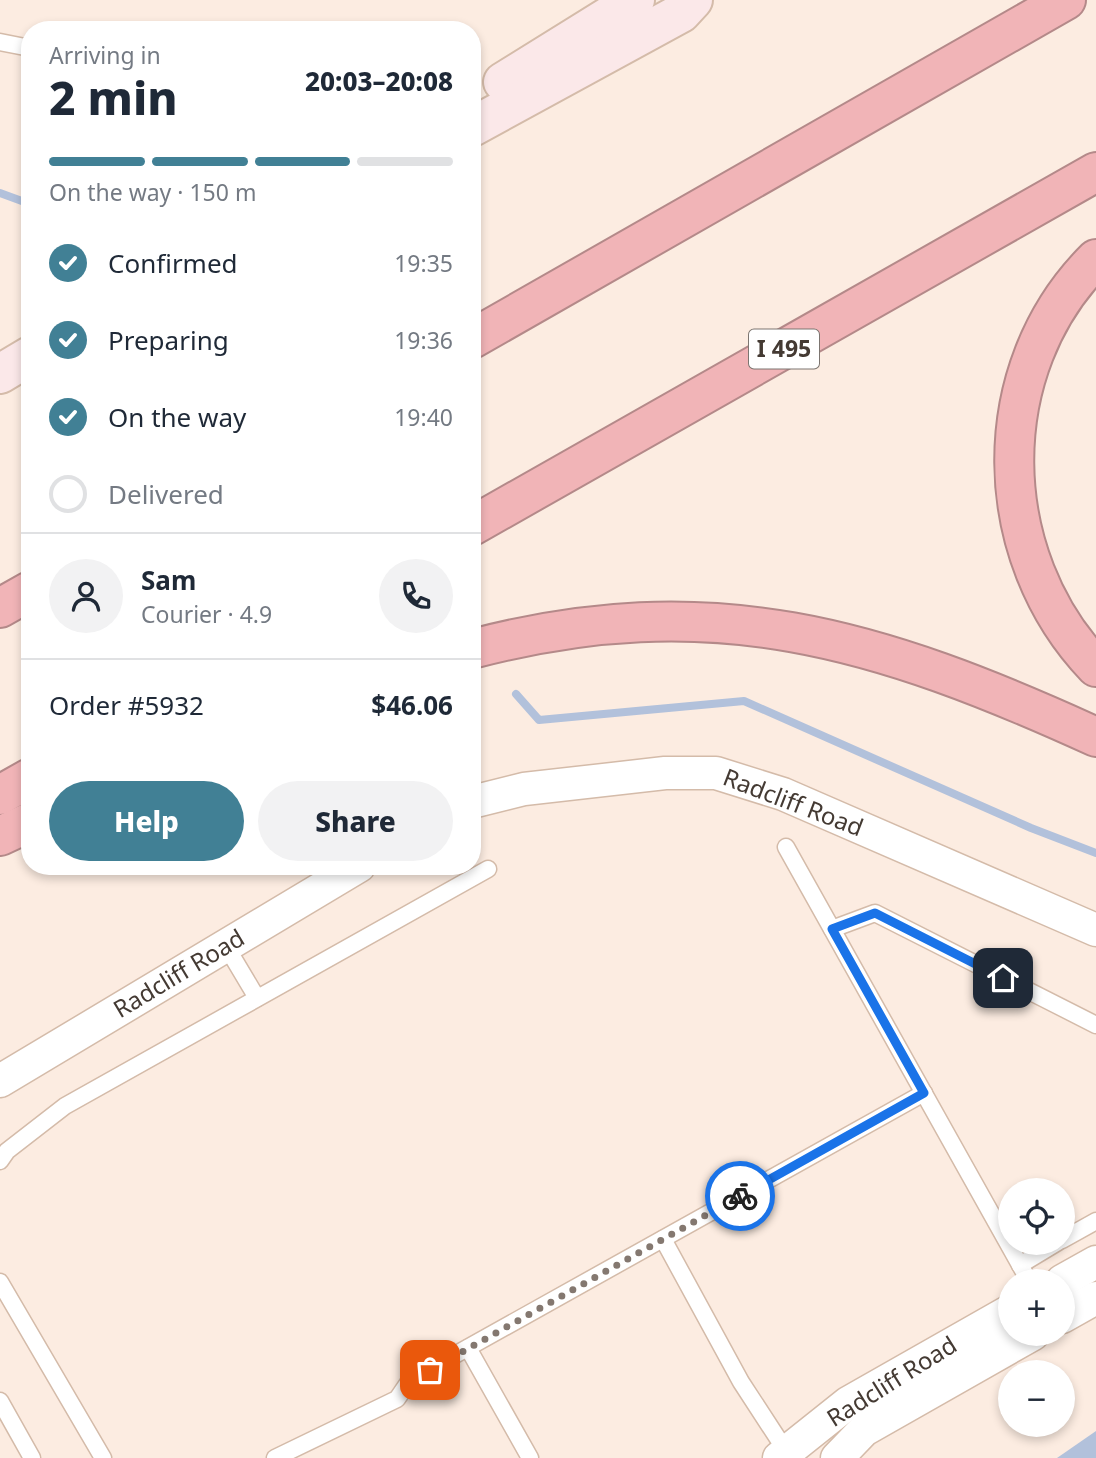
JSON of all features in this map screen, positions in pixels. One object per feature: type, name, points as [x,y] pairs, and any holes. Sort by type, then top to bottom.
[{"type":"highway","points":[[481,334],[1066,0]]},
{"type":"highway","name":"I 495","points":[[481,521],[1096,172]]},
{"type":"highway","points":[[1096,259],[1073,284],[1032,352],[1021,394],[1014,444],[1017,502],[1035,571],[1062,624],[1096,667]]},
{"type":"highway","points":[[0,608],[21,596]]},
{"type":"highway","points":[[481,647],[554,631],[626,623],[715,622],[785,630],[884,652],[995,692],[1096,737]]},
{"type":"highway","points":[[0,795],[21,783]]},
{"type":"highway","points":[[0,836],[21,826]]},
{"type":"main road","points":[[481,93],[635,0]]},
{"type":"main road","points":[[481,122],[694,4]]},
{"type":"main road","points":[[0,374],[21,361]]},
{"type":"street","name":"Radcliff Road","points":[[481,800],[524,789],[665,773],[716,773],[783,794],[1096,930]]},
{"type":"street","name":"Radcliff Road","points":[[0,1081],[344,875]]},
{"type":"street","points":[[1075,1274],[1096,1262]]},
{"type":"street","points":[[1075,1310],[1096,1298]]},
{"type":"street","name":"Radcliff Road","points":[[793,1453],[848,1404],[998,1318]]},
{"type":"street","name":"Radcliff Road","points":[[837,1458],[864,1430],[1012,1346]]},
{"type":"lane","points":[[0,43],[21,46]]},
{"type":"lane","points":[[786,847],[1022,1269]]},
{"type":"lane","points":[[481,873],[488,869]]},
{"type":"lane","points":[[0,1161],[7,1151],[65,1105],[477,875]]},
{"type":"lane","points":[[832,929],[875,913],[1096,1025]]},
{"type":"lane","points":[[226,946],[257,998]]},
{"type":"lane","points":[[275,1458],[397,1399],[410,1380],[924,1093]]},
{"type":"lane","points":[[1075,1233],[1096,1221]]},
{"type":"lane","points":[[663,1239],[740,1382],[793,1453]]},
{"type":"lane","points":[[1020,1265],[1037,1255]]},
{"type":"lane","points":[[0,1282],[103,1458]]},
{"type":"lane","points":[[468,1348],[530,1458]]},
{"type":"lane","points":[[0,1401],[32,1458]]},
{"type":"water","points":[[1096,1431],[1096,1458],[1057,1458]]},
{"type":"waterway","points":[[0,193],[21,201]]},
{"type":"waterway","points":[[516,694],[539,720],[744,701],[1031,828],[1096,853]]},
{"type":"way so far","points":[[430,1370],[740,1196]]},
{"type":"route","points":[[740,1196],[924,1093],[832,929],[875,913],[1003,978]]}]
